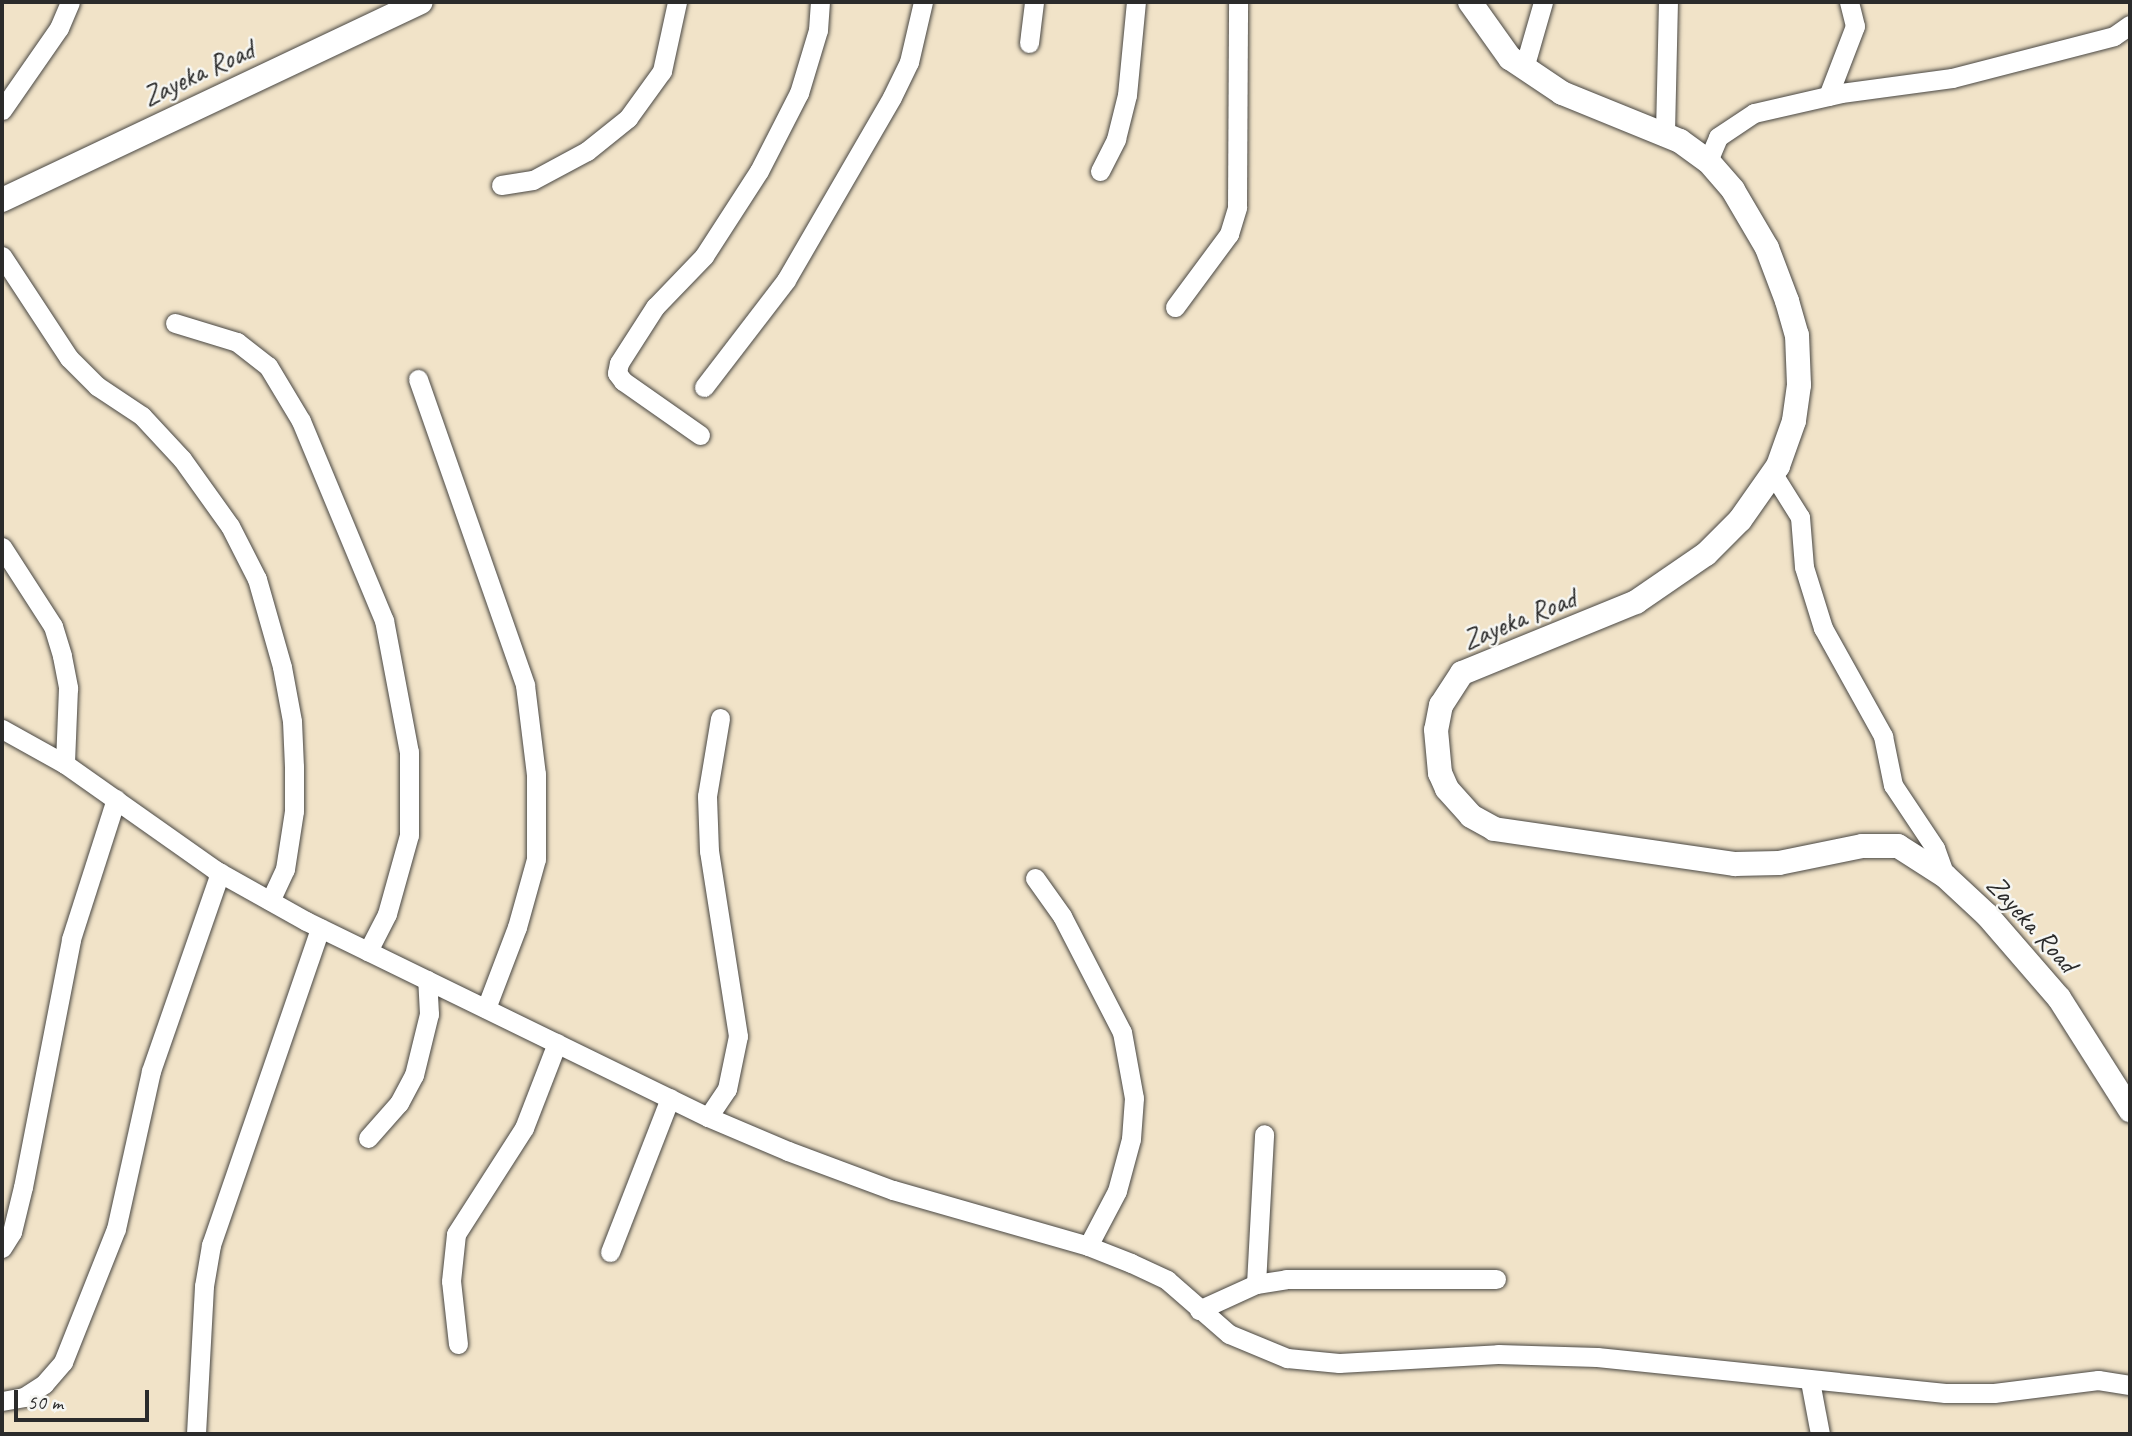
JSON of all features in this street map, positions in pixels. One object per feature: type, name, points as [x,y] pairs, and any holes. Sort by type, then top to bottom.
[{"type":"street","points":[[2,110],[59,28],[70,2]]},
{"type":"street","name":"Zayeka Road","points":[[2,200],[420,2]]},
{"type":"street","points":[[501,185],[533,180],[587,151],[628,118],[662,71],[677,2]]},
{"type":"street","points":[[700,435],[623,381],[617,373],[619,363],[655,307],[704,256],[759,171],[799,93],[818,30],[820,2]]},
{"type":"street","points":[[704,387],[786,280],[892,97],[909,62],[923,2]]},
{"type":"street","points":[[1029,43],[1034,2]]},
{"type":"street","points":[[1100,171],[1116,139],[1127,95],[1136,2]]},
{"type":"street","points":[[1175,307],[1229,233],[1237,207],[1238,2]]},
{"type":"street","name":"Zayeka Road","points":[[1470,2],[1510,58],[1562,93],[1665,133],[1708,162],[1733,190],[1767,248],[1797,335],[1797,408],[1773,474],[1724,538],[1655,591],[1617,611],[1462,674],[1441,705],[1436,730],[1440,773],[1471,816],[1494,828],[1527,836],[1735,864],[1779,863],[1862,846],[1898,846],[1945,876],[1987,915],[2059,998],[2130,1110]]},
{"type":"street","points":[[1524,68],[1543,2]]},
{"type":"street","points":[[1665,133],[1668,2]]},
{"type":"street","points":[[1828,96],[1855,26],[1849,2]]},
{"type":"street","points":[[1708,162],[1718,136],[1732,123],[1754,113],[1828,96],[1952,78],[2114,36],[2130,25]]},
{"type":"street","points":[[2,256],[69,358],[97,386],[142,416],[182,460],[230,526],[257,579],[282,667],[293,744],[290,835],[282,877],[270,901]]},
{"type":"street","points":[[175,323],[237,342],[268,366],[301,421],[384,620],[410,752],[409,835],[387,914],[368,951]]},
{"type":"street","points":[[418,379],[525,685],[536,774],[536,859],[517,927],[486,1008]]},
{"type":"street","points":[[1773,474],[1800,517],[1804,567],[1823,628],[1883,736],[1893,785],[1935,848],[1945,876]]},
{"type":"street","points":[[2,547],[53,625],[68,688],[65,764]]},
{"type":"street","points":[[708,1117],[727,1089],[738,1036],[709,851],[708,796],[720,718]]},
{"type":"street","points":[[2,735],[65,764],[220,873],[270,901],[320,928],[708,1117],[893,1190],[1088,1246],[1167,1280],[1229,1334],[1287,1359],[1339,1363],[1498,1354],[1597,1357],[1810,1381],[1994,1393],[2098,1380],[2130,1385]]},
{"type":"street","points":[[2,1248],[12,1232],[23,1187],[71,939],[116,799]]},
{"type":"street","points":[[2,1401],[24,1397],[44,1384],[62,1362],[116,1229],[151,1071],[220,873]]},
{"type":"street","points":[[1035,878],[1068,927],[1122,1032],[1133,1098],[1131,1139],[1117,1191],[1088,1246]]},
{"type":"street","points":[[196,1434],[204,1286],[211,1245],[320,928]]},
{"type":"street","points":[[369,1138],[399,1103],[414,1075],[429,1014],[427,980]]},
{"type":"street","points":[[458,1344],[451,1282],[456,1234],[523,1128],[557,1043]]},
{"type":"street","points":[[610,1252],[670,1098]]},
{"type":"street","points":[[1256,1284],[1264,1134]]},
{"type":"street","points":[[1199,1310],[1256,1284],[1286,1279],[1496,1279]]},
{"type":"street","points":[[1810,1381],[1820,1434]]}]
